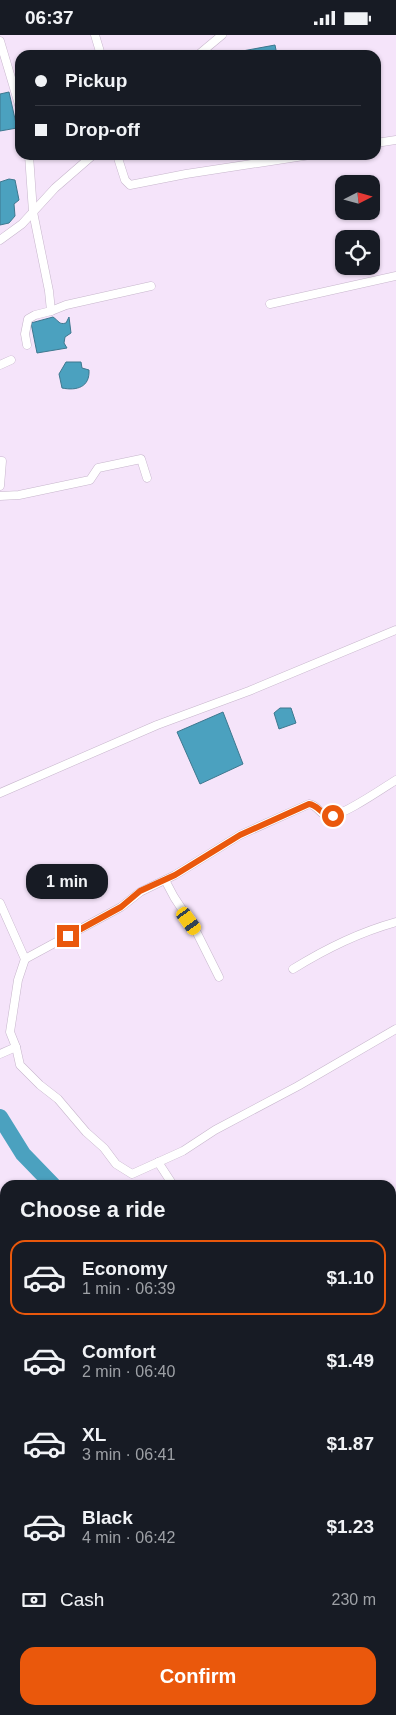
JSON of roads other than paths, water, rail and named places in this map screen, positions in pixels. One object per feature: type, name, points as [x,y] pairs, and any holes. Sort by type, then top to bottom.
[{"type":"street","points":[[95,35],[100,50]]},
{"type":"street","points":[[204,50],[222,35]]},
{"type":"street","points":[[0,41],[15,91]]},
{"type":"street","points":[[381,142],[396,140]]},
{"type":"street","points":[[29,160],[34,212],[51,311]]},
{"type":"street","points":[[0,240],[22,224],[55,188],[87,160]]},
{"type":"street","points":[[119,160],[125,180],[130,185],[279,160]]},
{"type":"street","points":[[270,304],[396,275]]},
{"type":"street","points":[[27,345],[25,334],[28,319],[35,315],[66,305],[151,286]]},
{"type":"street","points":[[0,365],[11,360]]},
{"type":"street","points":[[0,496],[19,495],[90,480],[98,468],[141,459],[146,478]]},
{"type":"street","points":[[0,461],[2,461],[0,486]]},
{"type":"street","points":[[0,793],[149,729],[249,691],[396,630]]},
{"type":"street","points":[[25,959],[121,907],[140,891],[165,880],[240,835],[309,804],[314,804],[324,815],[333,816],[356,806],[396,780]]},
{"type":"street","points":[[165,880],[195,929],[219,977]]},
{"type":"street","points":[[0,903],[25,959],[18,980],[10,1032],[20,1065],[40,1085],[58,1099],[86,1132],[104,1147],[116,1164],[132,1174],[183,1151],[215,1130],[298,1086],[396,1029]]},
{"type":"street","points":[[293,969],[352,938],[396,922]]},
{"type":"street","points":[[0,1054],[16,1047]]},
{"type":"street","points":[[158,1162],[171,1180]]},
{"type":"water","points":[[275,45],[276,50],[248,50]]},
{"type":"water","points":[[9,92],[15,119],[15,128],[0,131],[0,94]]},
{"type":"water","points":[[9,179],[15,180],[19,200],[14,204],[15,216],[9,223],[0,225],[0,182]]},
{"type":"water","points":[[53,317],[60,323],[66,323],[69,317],[71,333],[65,337],[64,343],[67,348],[37,353],[31,323]]},
{"type":"water","points":[[66,362],[81,362],[82,368],[89,370],[89,376],[82,387],[73,389],[62,388],[59,374]]},
{"type":"water","points":[[280,708],[291,708],[296,723],[279,729],[274,713]]},
{"type":"water","points":[[223,712],[243,764],[200,784],[177,732]]},
{"type":"waterway","points":[[0,1117],[23,1154],[48,1180]]}]
